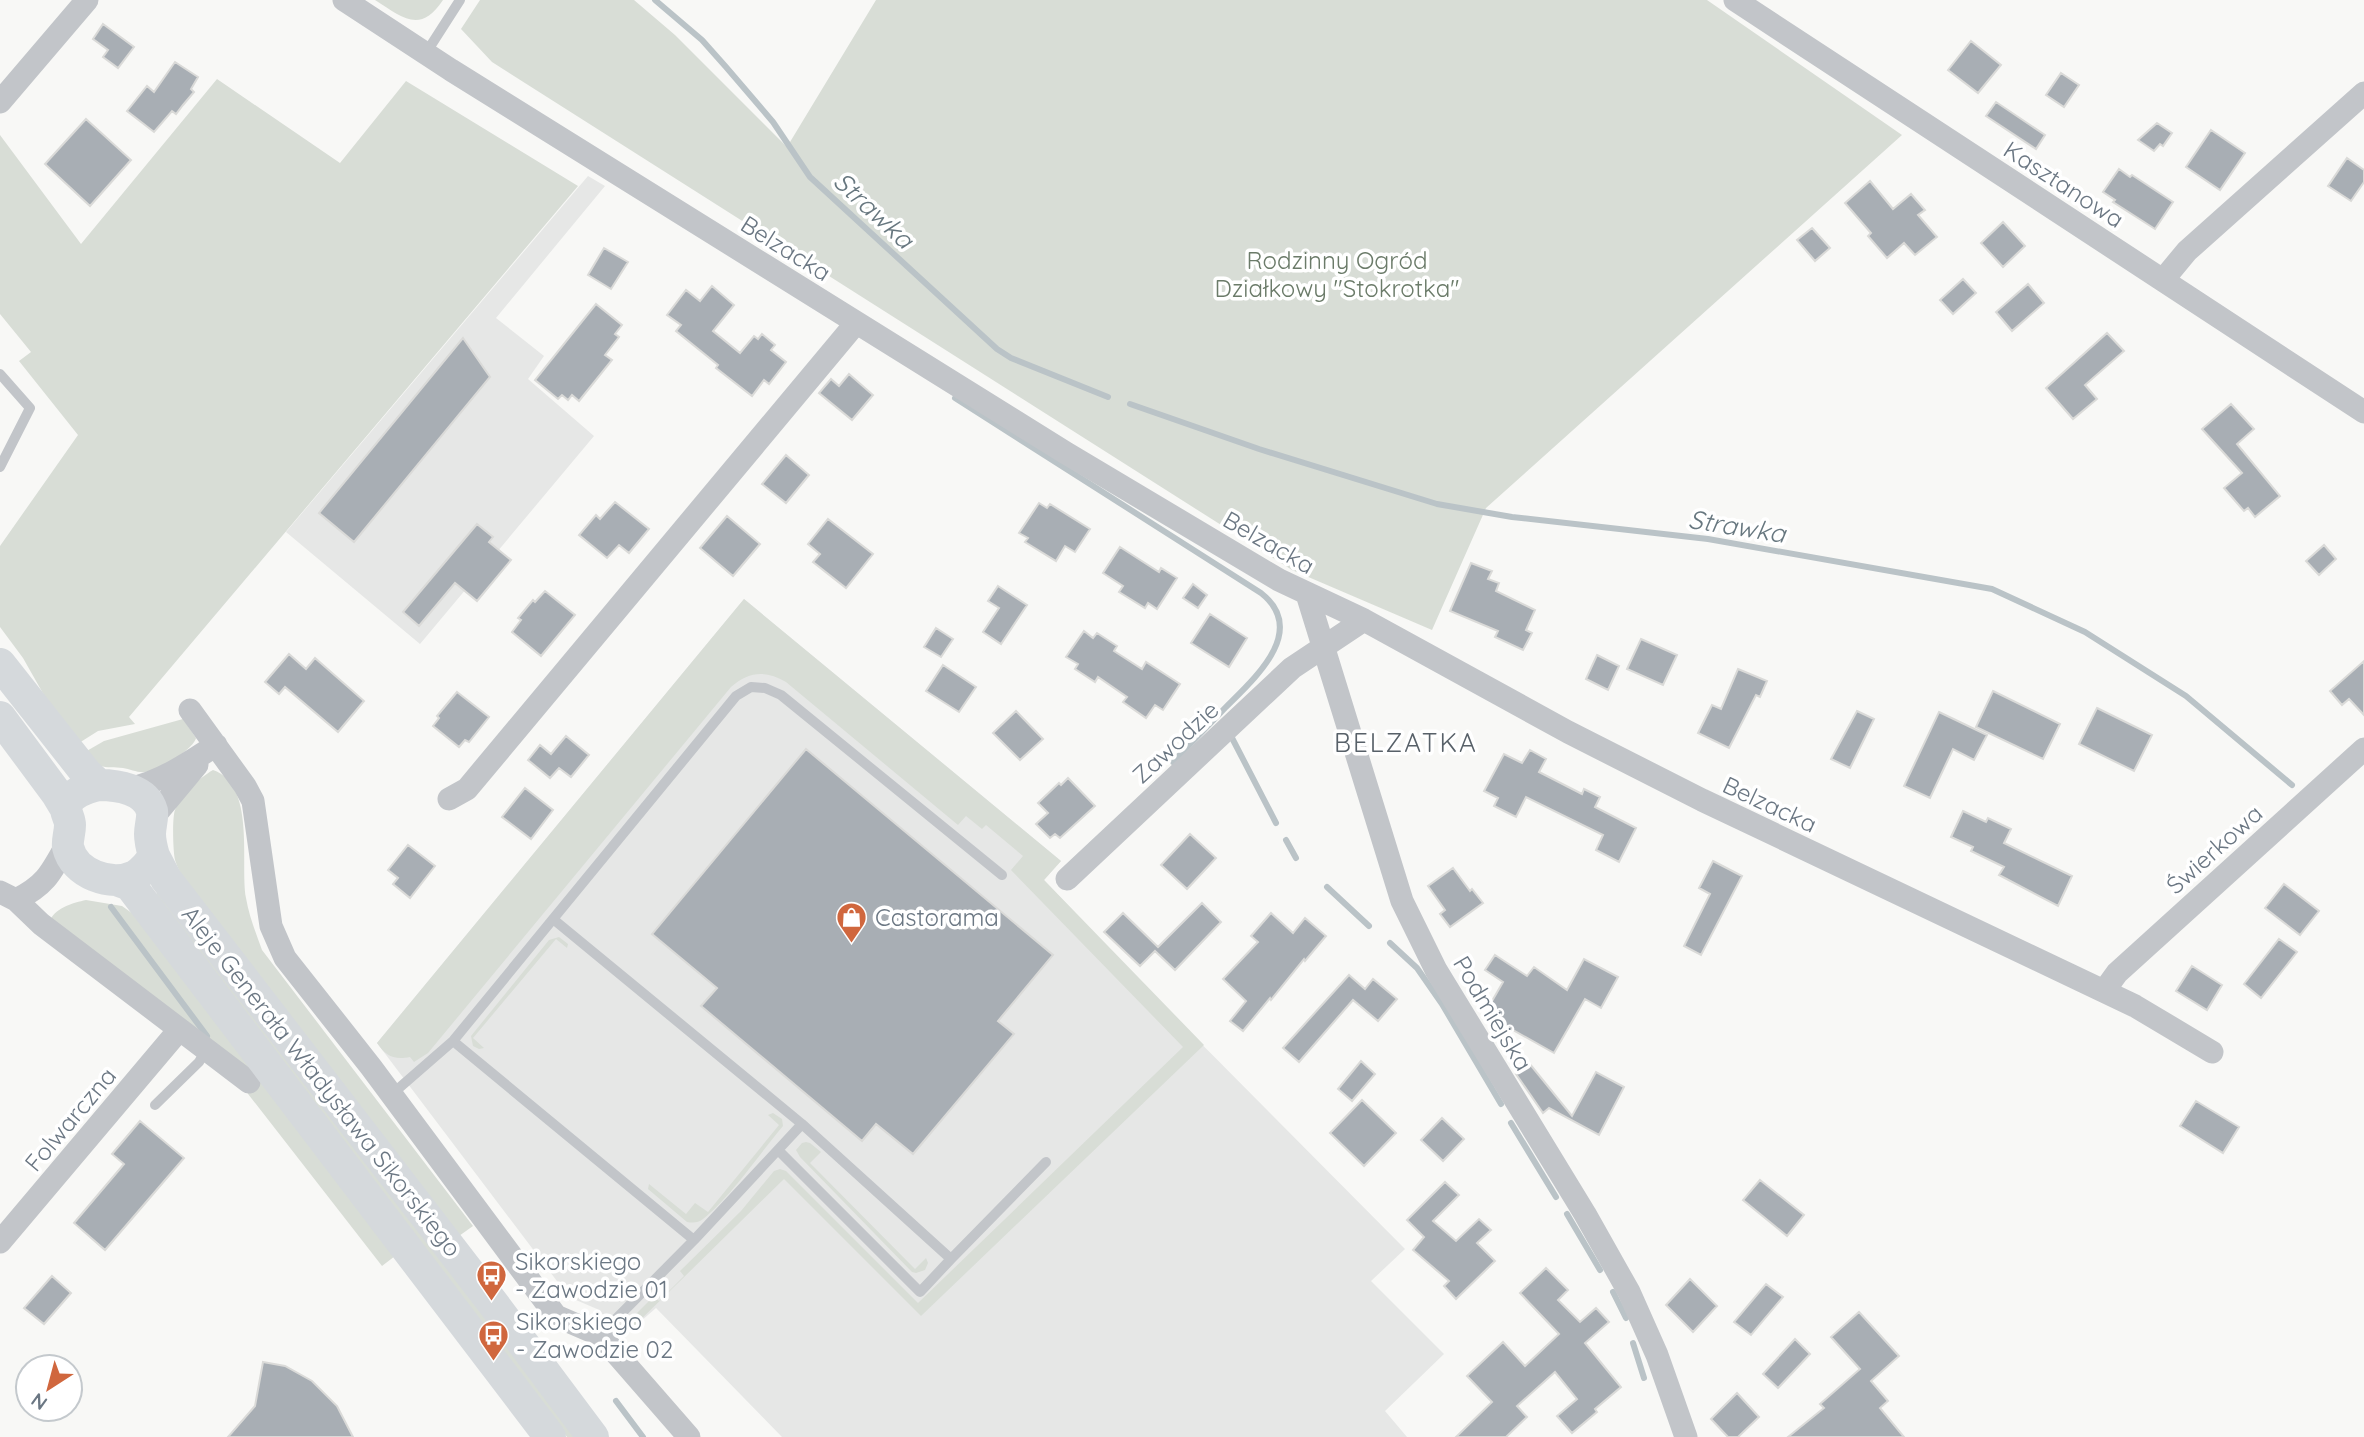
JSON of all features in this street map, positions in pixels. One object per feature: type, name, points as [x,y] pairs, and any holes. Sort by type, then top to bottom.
[{"type":"main road","points":[[0,664],[86,773],[145,799],[151,809],[149,835],[154,856],[136,875],[119,881],[101,878],[87,872],[75,861],[67,844],[70,828],[66,809],[58,794],[0,717]]},
{"type":"main road","points":[[66,809],[68,802],[80,791],[113,787]]},
{"type":"main road","name":"Aleje Generała Władysława Sikorskiego","points":[[154,856],[174,889],[492,1301],[593,1437]]},
{"type":"main road","name":"Aleje Generała Władysława Sikorskiego","points":[[119,881],[130,886],[550,1437]]},
{"type":"street","points":[[0,102],[87,0]]},
{"type":"street","name":"Belzacka","points":[[344,0],[1066,453],[1307,594],[1364,620],[1568,732],[1689,794],[2135,1006],[2212,1052]]},
{"type":"street","name":"Kasztanowa","points":[[1735,0],[2364,412]]},
{"type":"street","points":[[2163,280],[2187,251],[2359,107]]},
{"type":"street","points":[[449,799],[467,789],[856,323]]},
{"type":"street","name":"Podmiejska","points":[[1307,594],[1402,901],[1417,936],[1585,1214],[1629,1292],[1657,1355],[1686,1437]]},
{"type":"street","name":"Zawodzie","points":[[1067,879],[1292,668],[1364,620]]},
{"type":"street","points":[[191,710],[253,801],[274,938],[285,958],[391,1094],[556,1317],[600,1335],[690,1437]]},
{"type":"street","points":[[113,787],[144,785],[185,766],[216,745]]},
{"type":"street","points":[[152,819],[174,790],[216,745]]},
{"type":"street","name":"Świerkowa","points":[[2104,991],[2117,973],[2364,749]]},
{"type":"street","points":[[8,896],[38,888],[67,844]]},
{"type":"street","points":[[8,896],[31,897],[87,872]]},
{"type":"street","points":[[8,896],[178,1030],[249,1082]]},
{"type":"street","name":"Folwarczna","points":[[0,1242],[178,1030]]},
{"type":"lane","points":[[426,53],[460,0]]},
{"type":"lane","points":[[0,374],[30,408],[0,467]]},
{"type":"lane","points":[[391,1094],[453,1041],[736,696],[751,687],[765,688],[781,695],[1002,875]]},
{"type":"lane","points":[[553,919],[802,1124],[951,1259]]},
{"type":"lane","points":[[453,1041],[694,1240]]},
{"type":"lane","points":[[155,1105],[198,1062],[206,1050]]},
{"type":"lane","points":[[600,1335],[694,1240],[802,1124]]},
{"type":"lane","points":[[778,1150],[920,1292],[1046,1162]]},
{"type":"shaded area","points":[[588,176],[605,186],[496,318],[544,356],[528,379],[594,436],[420,644],[286,532]]},
{"type":"shaded area","points":[[744,599],[1061,861],[1044,880],[1152,994],[1405,1249],[1371,1281],[1444,1354],[1385,1411],[1407,1437],[782,1437],[656,1308],[625,1335],[597,1309],[569,1297],[377,1043]]},
{"type":"green space","points":[[375,0],[443,0],[435,11],[426,17],[410,20]]},
{"type":"green space","name":"Rodzinny Ogród Działkowy \"Stokrotka\"","points":[[480,0],[634,0],[675,35],[787,147],[876,0],[1707,0],[1902,135],[1486,508],[1432,630],[1292,570],[492,62],[461,29]]},
{"type":"green space","points":[[217,79],[340,163],[406,81],[578,186],[129,717],[135,724],[98,731],[79,743],[53,711],[23,658],[0,627],[0,546],[78,435],[19,361],[31,352],[0,314],[0,135],[81,244]]},
{"type":"green space","points":[[744,599],[1061,861],[1044,880],[1204,1045],[921,1316],[784,1179],[625,1335],[620,1330],[654,1296],[659,1301],[684,1276],[680,1271],[741,1211],[774,1171],[780,1169],[786,1171],[918,1303],[1183,1047],[1011,870],[1023,856],[986,825],[982,829],[966,816],[958,825],[786,682],[772,675],[758,674],[744,678],[731,687],[428,1053],[414,1062],[410,1057],[394,1057],[384,1051],[377,1043]]},
{"type":"green space","points":[[183,719],[196,738],[193,743],[174,759],[151,771],[100,766],[85,752],[104,741]]},
{"type":"green space","points":[[213,770],[227,778],[241,808],[246,898],[262,950],[473,1226],[459,1236],[184,880],[174,856],[175,810],[191,787]]},
{"type":"green space","points":[[160,891],[577,1437],[567,1437],[152,897]]},
{"type":"green space","points":[[86,900],[122,906],[136,916],[395,1256],[382,1266],[245,1090],[50,920],[61,909]]},
{"type":"green space","points":[[559,937],[568,944],[567,948],[556,939],[473,1038],[484,1048],[473,1046],[471,1036],[549,940]]},
{"type":"green space","points":[[773,1113],[782,1119],[783,1126],[734,1187],[701,1220],[687,1222],[648,1189],[649,1184],[686,1214],[695,1203],[708,1212],[779,1125],[768,1115]]},
{"type":"green space","points":[[806,1142],[821,1152],[810,1163],[915,1269],[926,1258],[928,1263],[925,1270],[912,1272],[800,1157],[796,1150]]},
{"type":"building","points":[[103,24],[134,47],[118,68],[103,57],[108,50],[93,39]]},
{"type":"building","points":[[1971,41],[2001,65],[1978,93],[1948,70]]},
{"type":"building","points":[[175,62],[198,77],[191,89],[194,92],[176,114],[172,111],[154,132],[127,111],[147,86],[154,92]]},
{"type":"building","points":[[2061,73],[2079,85],[2064,107],[2046,95]]},
{"type":"building","points":[[1996,102],[2045,135],[2036,149],[1986,116]]},
{"type":"building","points":[[86,119],[131,160],[90,206],[45,164]]},
{"type":"building","points":[[2157,123],[2172,133],[2163,146],[2160,144],[2154,151],[2138,140]]},
{"type":"building","points":[[2211,130],[2245,153],[2220,190],[2186,167]]},
{"type":"building","points":[[2347,158],[2364,170],[2364,182],[2351,201],[2328,186]]},
{"type":"building","points":[[2119,169],[2173,202],[2155,229],[2113,202],[2115,200],[2103,192]]},
{"type":"building","points":[[1870,181],[1893,209],[1911,194],[1925,210],[1918,215],[1937,237],[1915,255],[1904,243],[1887,258],[1868,236],[1871,233],[1845,203]]},
{"type":"building","points":[[2003,222],[2025,246],[2003,267],[1981,243]]},
{"type":"building","points":[[1812,228],[1830,248],[1815,261],[1797,240]]},
{"type":"building","points":[[604,248],[628,262],[611,289],[588,275]]},
{"type":"building","points":[[1963,279],[1976,293],[1953,314],[1940,300]]},
{"type":"building","points":[[2028,284],[2044,303],[2012,331],[1996,312]]},
{"type":"building","points":[[712,286],[734,305],[713,331],[740,353],[754,336],[758,339],[762,334],[775,345],[771,350],[786,362],[769,384],[764,380],[752,396],[716,368],[718,365],[676,331],[681,325],[667,315],[686,290],[700,301]]},
{"type":"building","points":[[596,304],[622,325],[615,334],[619,337],[605,355],[612,360],[579,401],[572,395],[568,400],[562,395],[558,399],[535,380]]},
{"type":"building","points":[[2107,333],[2124,351],[2085,385],[2097,399],[2073,419],[2046,388]]},
{"type":"building","points":[[463,338],[490,377],[354,542],[319,513]]},
{"type":"building","points":[[849,374],[873,395],[852,420],[819,393],[831,379],[839,386]]},
{"type":"building","points":[[2231,404],[2254,429],[2237,444],[2280,496],[2255,517],[2248,508],[2244,511],[2224,488],[2242,473],[2202,429]]},
{"type":"building","points":[[786,455],[809,475],[786,503],[762,484]]},
{"type":"building","points":[[615,502],[649,529],[629,553],[619,545],[607,558],[579,535],[596,515],[600,519]]},
{"type":"building","points":[[1039,503],[1047,508],[1050,504],[1090,529],[1075,552],[1065,546],[1056,561],[1025,542],[1028,538],[1019,533]]},
{"type":"building","points":[[727,516],[760,544],[733,576],[700,548]]},
{"type":"building","points":[[828,519],[873,554],[846,588],[813,562],[820,554],[808,544]]},
{"type":"building","points":[[477,524],[493,537],[489,542],[511,560],[477,601],[455,583],[419,626],[403,612]]},
{"type":"building","points":[[2324,545],[2336,559],[2319,575],[2306,561]]},
{"type":"building","points":[[1120,547],[1159,572],[1161,568],[1177,578],[1157,609],[1148,603],[1145,608],[1119,592],[1123,586],[1103,573]]},
{"type":"building","points":[[1471,563],[1492,571],[1488,579],[1499,583],[1496,591],[1535,610],[1526,630],[1532,633],[1523,650],[1495,637],[1498,631],[1450,611]]},
{"type":"building","points":[[1193,584],[1207,595],[1198,608],[1183,598]]},
{"type":"building","points":[[998,586],[1027,605],[1001,644],[983,632],[999,608],[988,601]]},
{"type":"building","points":[[545,591],[575,615],[541,656],[512,632],[521,620],[518,618],[533,600],[535,602]]},
{"type":"building","points":[[1210,614],[1247,638],[1229,667],[1191,643]]},
{"type":"building","points":[[936,628],[953,639],[941,657],[924,647]]},
{"type":"building","points":[[1084,631],[1093,638],[1097,633],[1117,646],[1114,651],[1142,669],[1146,662],[1180,684],[1163,710],[1155,705],[1146,718],[1123,702],[1127,697],[1098,677],[1095,682],[1075,669],[1078,664],[1066,657]]},
{"type":"building","points":[[1641,639],[1677,655],[1663,685],[1627,669]]},
{"type":"building","points":[[289,654],[306,669],[315,658],[364,701],[338,732],[285,687],[279,694],[265,682]]},
{"type":"building","points":[[1597,655],[1619,666],[1608,690],[1586,679]]},
{"type":"building","points":[[2364,661],[2364,715],[2349,699],[2342,705],[2330,691]]},
{"type":"building","points":[[943,665],[976,687],[959,712],[926,691]]},
{"type":"building","points":[[1738,669],[1767,681],[1760,697],[1756,695],[1729,748],[1698,733],[1712,705],[1721,709]]},
{"type":"building","points":[[1993,691],[2060,724],[2043,759],[1976,727]]},
{"type":"building","points":[[457,692],[489,717],[469,742],[465,740],[459,747],[433,726],[439,718],[437,716]]},
{"type":"building","points":[[2097,708],[2152,735],[2134,771],[2079,744]]},
{"type":"building","points":[[1016,711],[1043,739],[1020,760],[993,733]]},
{"type":"building","points":[[1857,711],[1874,719],[1850,768],[1831,759]]},
{"type":"building","points":[[1939,712],[1987,735],[1974,760],[1953,749],[1930,798],[1904,786]]},
{"type":"building","points":[[566,736],[589,755],[571,777],[559,768],[550,778],[528,760],[540,745],[551,754]]},
{"type":"building","name":"Castorama","points":[[806,749],[1053,955],[998,1021],[1014,1034],[913,1154],[876,1124],[862,1141],[701,1006],[717,988],[652,934]]},
{"type":"building","points":[[1530,750],[1546,759],[1539,772],[1582,794],[1584,789],[1600,797],[1595,807],[1636,828],[1619,862],[1596,850],[1603,835],[1526,797],[1516,817],[1494,806],[1498,798],[1484,791],[1504,754],[1522,763]]},
{"type":"building","points":[[1068,778],[1095,806],[1060,838],[1055,834],[1050,838],[1036,824],[1048,813],[1038,803]]},
{"type":"building","points":[[525,788],[553,810],[531,839],[502,817]]},
{"type":"building","points":[[1963,811],[1986,822],[1988,818],[2011,829],[2004,843],[2072,876],[2058,906],[1999,875],[2004,867],[1971,851],[1973,847],[1951,837]]},
{"type":"building","points":[[1190,834],[1216,858],[1187,889],[1161,865]]},
{"type":"building","points":[[408,845],[435,866],[410,898],[393,884],[398,878],[388,870]]},
{"type":"building","points":[[1713,861],[1742,876],[1701,955],[1684,946],[1710,894],[1699,888]]},
{"type":"building","points":[[1453,868],[1483,903],[1450,927],[1440,914],[1445,910],[1428,886]]},
{"type":"building","points":[[2284,884],[2319,911],[2300,935],[2265,908]]},
{"type":"building","points":[[1202,903],[1221,922],[1175,970],[1155,951],[1140,966],[1104,932],[1123,913],[1158,947]]},
{"type":"building","points":[[1271,913],[1293,933],[1305,918],[1326,936],[1243,1031],[1230,1021],[1246,1001],[1223,979],[1258,942],[1251,936]]},
{"type":"building","points":[[2279,939],[2297,952],[2261,998],[2244,984]]},
{"type":"building","points":[[1495,955],[1527,976],[1534,967],[1567,990],[1584,959],[1618,977],[1601,1008],[1585,999],[1554,1053],[1497,1021],[1500,1017],[1488,1008],[1503,982],[1485,970]]},
{"type":"building","points":[[2192,966],[2222,985],[2207,1010],[2176,991]]},
{"type":"building","points":[[1349,975],[1365,989],[1373,979],[1397,999],[1378,1021],[1353,1000],[1299,1062],[1283,1048]]},
{"type":"building","points":[[1361,1061],[1375,1074],[1352,1101],[1338,1089]]},
{"type":"building","points":[[1529,1063],[1572,1116],[1596,1072],[1624,1087],[1599,1135],[1549,1108],[1543,1113],[1516,1074]]},
{"type":"building","points":[[1362,1100],[1396,1133],[1364,1166],[1330,1133]]},
{"type":"building","points":[[2196,1101],[2239,1127],[2223,1153],[2180,1126]]},
{"type":"building","points":[[1442,1118],[1464,1139],[1443,1161],[1421,1140]]},
{"type":"building","points":[[140,1121],[184,1158],[105,1250],[74,1223],[124,1164],[112,1154]]},
{"type":"building","points":[[1760,1180],[1804,1215],[1787,1236],[1743,1200]]},
{"type":"building","points":[[1445,1182],[1459,1195],[1433,1221],[1456,1241],[1479,1219],[1491,1230],[1477,1243],[1495,1261],[1456,1299],[1444,1286],[1449,1281],[1413,1250],[1424,1237],[1407,1220]]},
{"type":"building","points":[[1546,1268],[1568,1290],[1558,1300],[1580,1322],[1596,1308],[1609,1322],[1585,1343],[1621,1387],[1572,1433],[1557,1416],[1577,1399],[1555,1372],[1517,1406],[1527,1417],[1506,1437],[1456,1437],[1492,1402],[1467,1376],[1503,1342],[1525,1366],[1559,1334],[1520,1293]]},
{"type":"building","points":[[52,1276],[71,1293],[44,1324],[24,1308]]},
{"type":"building","points":[[1690,1279],[1717,1306],[1693,1332],[1666,1305]]},
{"type":"building","points":[[1766,1284],[1783,1297],[1751,1335],[1734,1322]]},
{"type":"building","points":[[1859,1312],[1899,1356],[1871,1381],[1888,1401],[1880,1408],[1904,1437],[1788,1437],[1824,1408],[1820,1404],[1860,1369],[1831,1337]]},
{"type":"building","points":[[1795,1339],[1810,1354],[1778,1388],[1763,1374]]},
{"type":"building","points":[[263,1362],[285,1366],[312,1381],[337,1406],[353,1437],[228,1437],[255,1406]]},
{"type":"building","points":[[1737,1393],[1759,1417],[1738,1437],[1728,1437],[1711,1419]]},
{"type":"waterway","name":"Strawka","points":[[655,0],[702,40],[726,67],[773,122],[810,177],[997,349],[1011,358],[1108,397]]},
{"type":"waterway","points":[[955,398],[1261,593],[1274,608],[1280,623],[1272,654],[1250,683],[1173,762]]},
{"type":"waterway","name":"Strawka","points":[[1130,404],[1259,449],[1437,504],[1512,517],[1708,539],[1992,589],[2085,632],[2186,696],[2292,785]]},
{"type":"waterway","points":[[1231,736],[1276,823]]},
{"type":"waterway","points":[[1286,840],[1296,858]]},
{"type":"waterway","points":[[1327,887],[1369,926]]},
{"type":"waterway","points":[[111,907],[207,1036]]},
{"type":"waterway","points":[[1390,943],[1417,968],[1442,1004],[1501,1104]]},
{"type":"waterway","points":[[1511,1123],[1556,1197]]},
{"type":"waterway","points":[[1567,1214],[1600,1270]]},
{"type":"waterway","points":[[1613,1292],[1626,1318]]},
{"type":"waterway","points":[[1633,1343],[1644,1378]]},
{"type":"waterway","points":[[616,1401],[643,1437]]},
{"type":"place","name":"Castorama","points":[[852,944]]},
{"type":"place","name":"Sikorskiego - Zawodzie 01","points":[[492,1302]]},
{"type":"place","name":"Sikorskiego - Zawodzie 02","points":[[493,1362]]},
{"type":"district","name":"BELZATKA","points":[[1406,742]]}]
